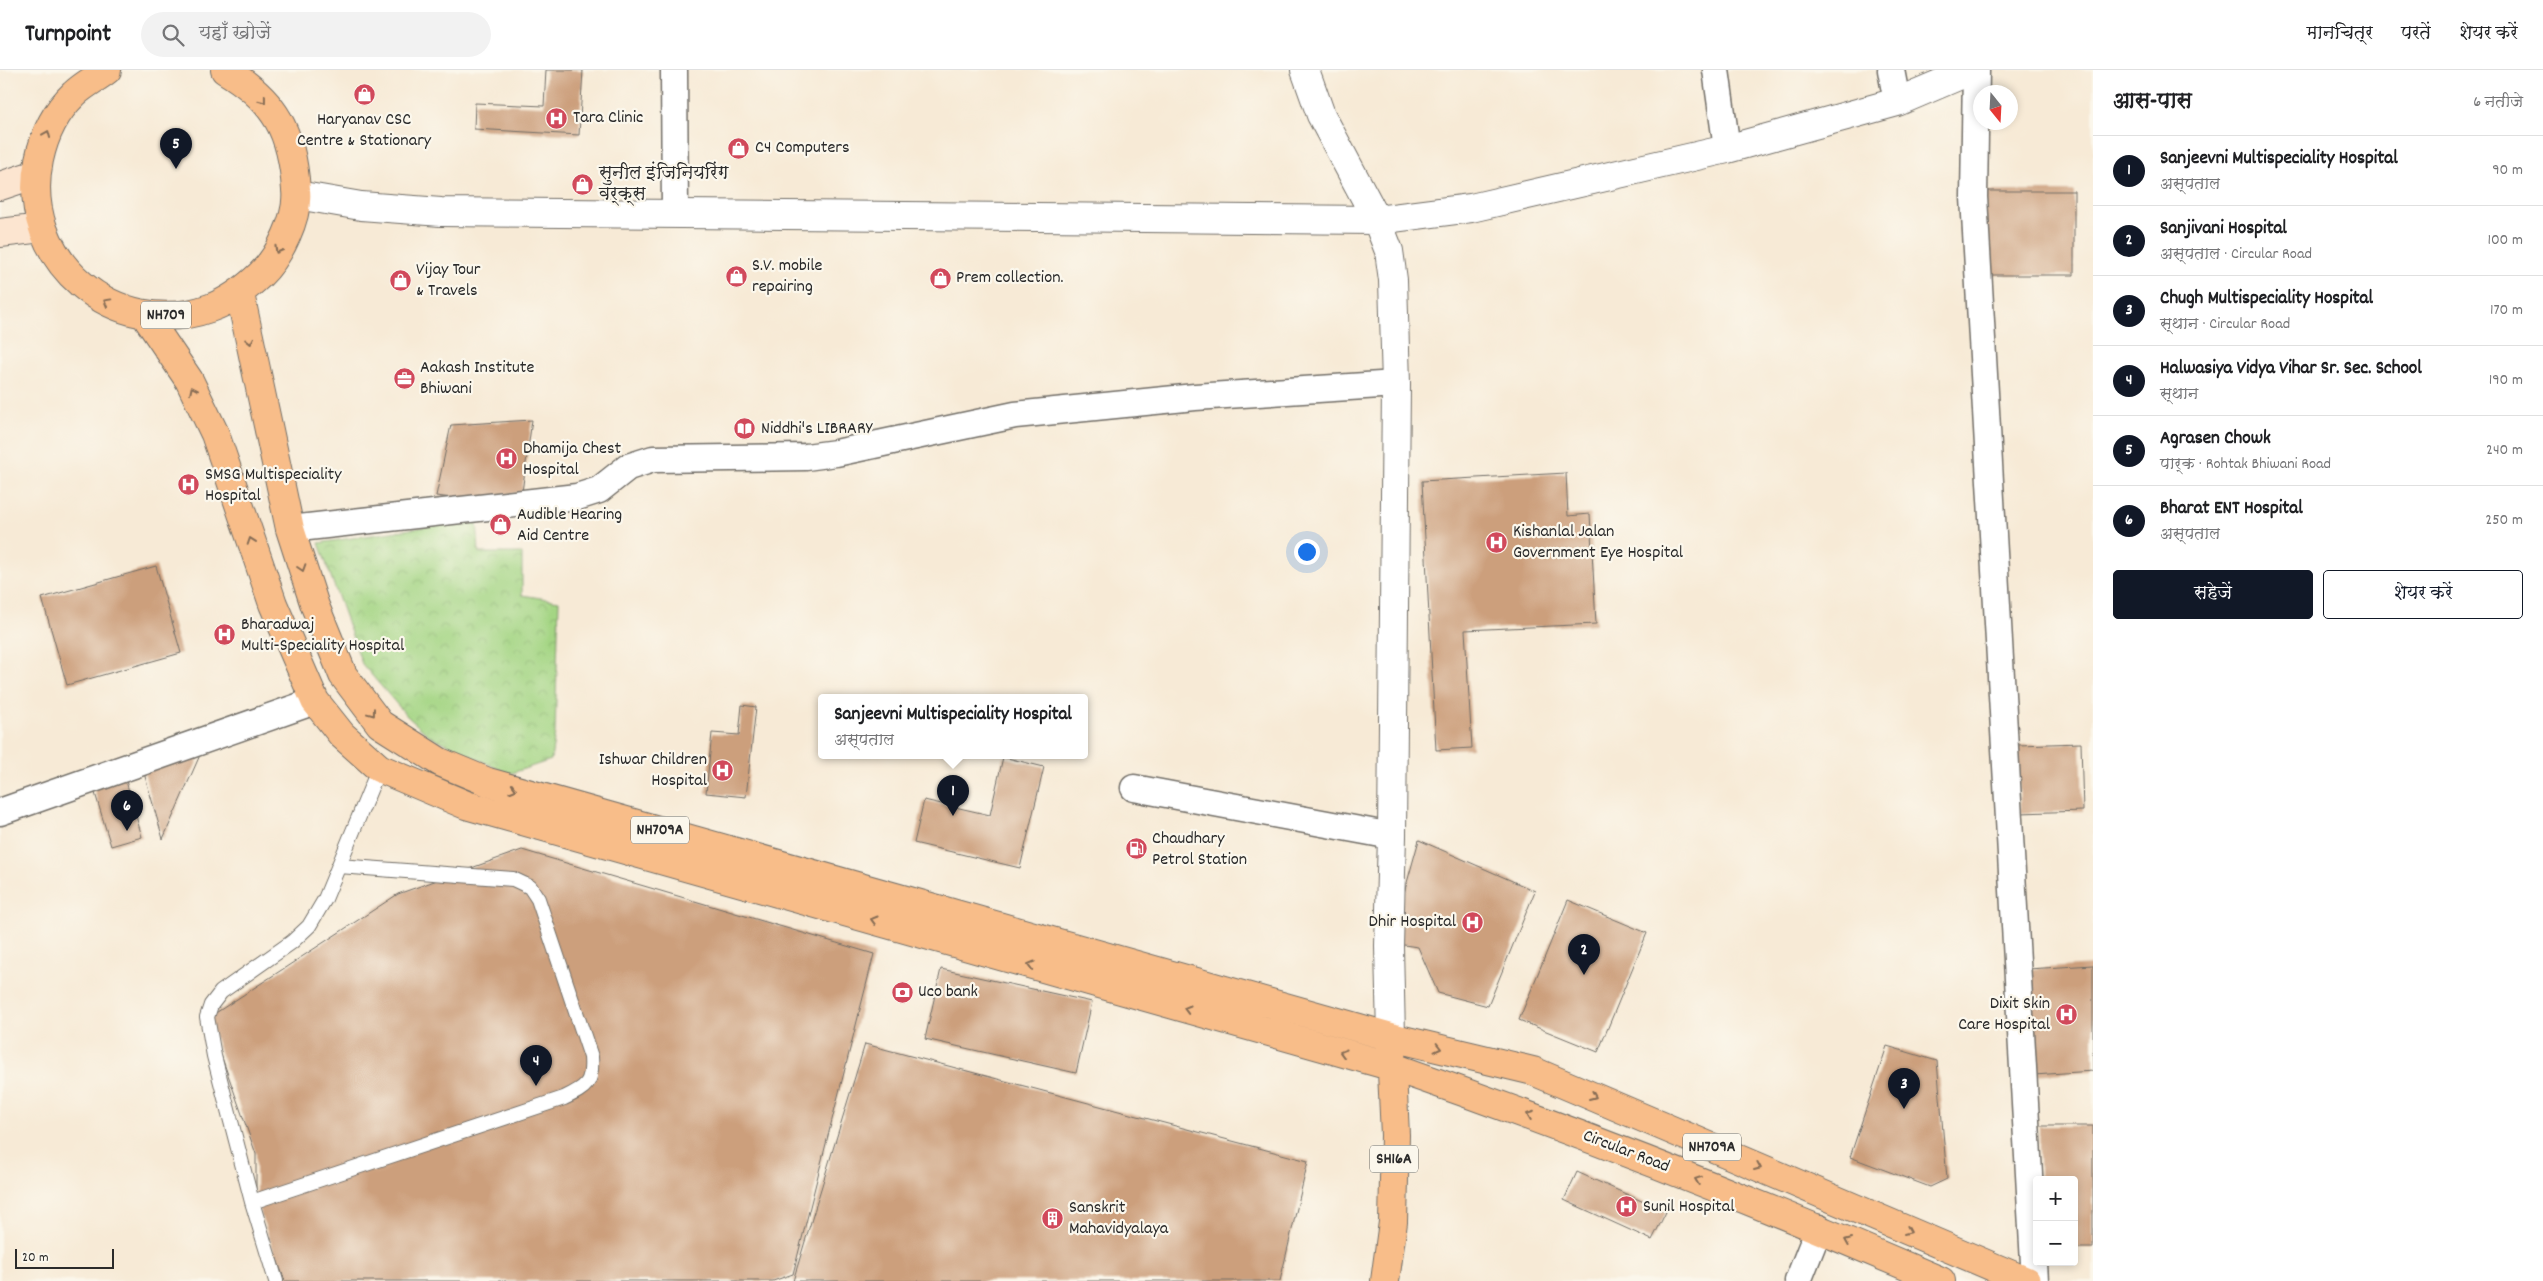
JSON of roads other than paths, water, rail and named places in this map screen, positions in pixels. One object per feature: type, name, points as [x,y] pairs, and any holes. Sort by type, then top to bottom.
[{"type":"main road","name":"NH709","points":[[108,70],[78,82],[52,122],[42,147],[36,174],[36,202],[42,228],[58,260],[82,286],[112,305],[145,315],[178,316],[210,308],[240,294],[269,266],[288,232],[297,195],[294,157],[280,122],[257,92],[225,70]]},
{"type":"main road","points":[[0,186],[36,174]]},
{"type":"main road","points":[[0,233],[42,228]]},
{"type":"main road","name":"NH709A","points":[[240,294],[290,529],[315,606],[343,675],[380,724],[440,762],[488,782],[1391,1036],[1533,1071],[2026,1281]]},
{"type":"main road","name":"NH709A","points":[[145,315],[189,380],[215,434],[273,604],[315,701],[342,735],[379,768],[466,805],[1390,1066]]},
{"type":"main road","name":"SH16A","points":[[1385,1281],[1392,1222],[1395,1135],[1390,1066],[1391,1036]]},
{"type":"main road","name":"Circular Road","points":[[1390,1066],[1521,1112],[1819,1228],[1941,1281]]},
{"type":"street","points":[[674,70],[675,213]]},
{"type":"street","points":[[1305,70],[1321,115],[1377,220],[1389,251],[1393,280],[1396,384],[1392,836],[1389,946],[1391,1036]]},
{"type":"street","points":[[1716,70],[1727,149]]},
{"type":"street","points":[[1891,70],[1897,102]]},
{"type":"street","points":[[297,195],[361,206],[441,212],[1377,220],[1471,208],[1727,149],[1897,102],[1974,70],[1974,198],[2034,1281]]},
{"type":"street","points":[[290,529],[577,497],[599,490],[628,467],[653,459],[806,457],[836,453],[1015,415],[1195,397],[1396,384]]},
{"type":"street","points":[[0,812],[315,701]]},
{"type":"street","points":[[1134,788],[1392,836]]},
{"type":"street","points":[[1798,1281],[1819,1228]]},
{"type":"lane","points":[[276,1281],[252,1202],[214,1056],[207,1017],[211,1005],[221,992],[292,942],[309,926],[326,899],[379,768]]},
{"type":"lane","points":[[252,1202],[564,1098],[580,1091],[589,1082],[592,1073],[591,1057],[538,899],[530,887],[513,879],[338,866]]},
{"type":"place","name":"Haryanav CSC Centre & Stationary","points":[[364,95]]},
{"type":"place","name":"Tara Clinic","points":[[557,118]]},
{"type":"place","name":"C4 Computers","points":[[739,148]]},
{"type":"place","name":"Agrasen Chowk","points":[[176,169]]},
{"type":"place","name":"सुनील इंजिनियरिंग वर्क्स","points":[[583,184]]},
{"type":"place","name":"S.V. mobile repairing","points":[[736,276]]},
{"type":"place","name":"Prem collection.","points":[[940,278]]},
{"type":"place","name":"Vijay Tour & Travels","points":[[400,280]]},
{"type":"place","name":"Aakash Institute Bhiwani","points":[[404,378]]},
{"type":"place","name":"Niddhi's LIBRARY","points":[[745,429]]},
{"type":"place","name":"Dhamija Chest Hospital","points":[[507,459]]},
{"type":"place","name":"SMSG Multispeciality Hospital","points":[[189,485]]},
{"type":"place","name":"Audible Hearing Aid Centre","points":[[501,525]]},
{"type":"place","name":"Kishanlal Jalan Government Eye Hospital","points":[[1497,542]]},
{"type":"place","name":"Bharadwaj Multi-Speciality Hospital","points":[[225,635]]},
{"type":"place","name":"Ishwar Children Hospital","points":[[723,770]]},
{"type":"place","name":"Sanjeevni Multispeciality Hospital","points":[[953,816]]},
{"type":"place","name":"Bharat ENT Hospital","points":[[127,831]]},
{"type":"place","name":"Chaudhary Petrol Station","points":[[1136,849]]},
{"type":"place","name":"Dhir Hospital","points":[[1472,922]]},
{"type":"place","name":"Sanjivani Hospital","points":[[1584,975]]},
{"type":"place","name":"Uco bank","points":[[902,992]]},
{"type":"place","name":"Dixit Skin Care Hospital","points":[[2066,1014]]},
{"type":"place","name":"Halwasiya Vidya Vihar Sr. Sec. School","points":[[536,1086]]},
{"type":"place","name":"Chugh Multispeciality Hospital","points":[[1904,1109]]},
{"type":"place","name":"Sunil Hospital","points":[[1627,1207]]},
{"type":"place","name":"Sanskrit Mahavidyalaya","points":[[1053,1218]]}]
